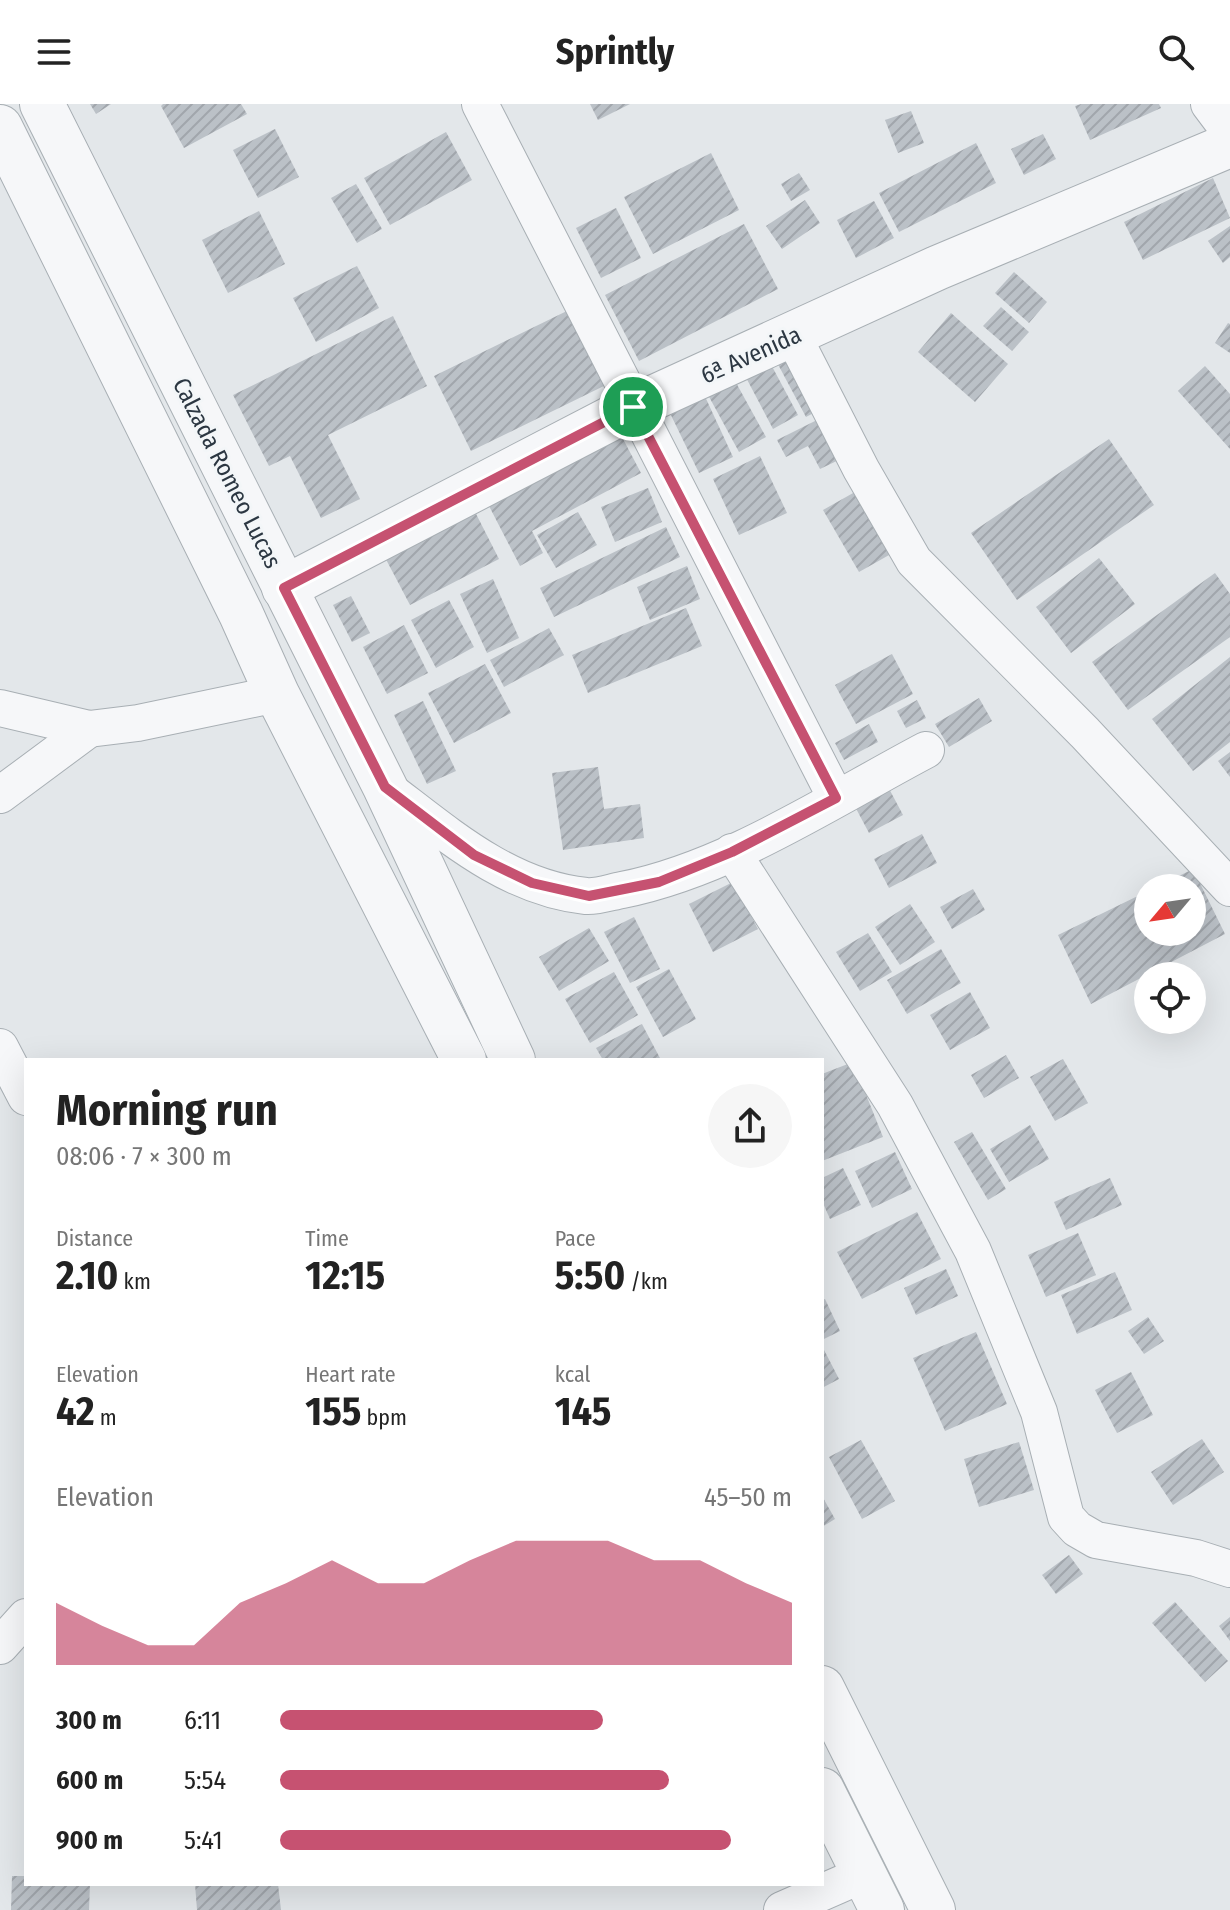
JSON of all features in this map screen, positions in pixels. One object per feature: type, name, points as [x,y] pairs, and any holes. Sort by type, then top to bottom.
[{"type":"street","name":"Calzada Romeo Lucas","points":[[42,104],[385,787],[512,1058]]},
{"type":"street","points":[[480,104],[836,798]]},
{"type":"street","points":[[1209,104],[1230,132]]},
{"type":"street","name":"Calzada Romeo Lucas","points":[[0,127],[277,694],[463,1058]]},
{"type":"street","name":"6ª Avenida","points":[[284,588],[633,407],[937,268],[1230,145]]},
{"type":"street","points":[[793,336],[861,469],[914,561],[1085,733],[1230,888]]},
{"type":"street","points":[[0,708],[89,729],[138,723],[277,694]]},
{"type":"street","points":[[0,795],[89,729]]},
{"type":"street","points":[[385,787],[474,855],[532,883],[589,896],[659,882],[732,852],[926,750]]},
{"type":"street","points":[[732,852],[895,1105],[973,1251],[1039,1412],[1066,1517],[1077,1529],[1096,1540],[1196,1558],[1230,1569]]},
{"type":"street","points":[[0,1047],[24,1093]]},
{"type":"street","points":[[0,1646],[24,1619]]},
{"type":"street","points":[[824,1692],[933,1910]]},
{"type":"street","points":[[782,1910],[873,1892],[824,1794]]},
{"type":"building","points":[[90,104],[111,104],[96,114]]},
{"type":"building","points":[[241,104],[247,114],[184,148],[161,106]]},
{"type":"building","points":[[590,104],[630,104],[598,120]]},
{"type":"building","points":[[1159,104],[1161,108],[1090,140],[1075,106]]},
{"type":"building","points":[[911,111],[924,143],[898,153],[885,120]]},
{"type":"building","points":[[275,129],[299,177],[258,198],[233,150]]},
{"type":"building","points":[[446,132],[472,180],[390,225],[364,178]]},
{"type":"building","points":[[1043,134],[1056,159],[1024,175],[1011,149]]},
{"type":"building","points":[[976,143],[996,183],[899,232],[879,193]]},
{"type":"building","points":[[711,153],[739,210],[653,254],[624,197]]},
{"type":"building","points":[[799,173],[810,190],[791,201],[781,184]]},
{"type":"building","points":[[1213,178],[1230,218],[1143,260],[1124,222]]},
{"type":"building","points":[[356,184],[382,229],[357,243],[331,198]]},
{"type":"building","points":[[805,200],[820,223],[782,249],[766,226]]},
{"type":"building","points":[[874,201],[894,238],[856,258],[837,220]]},
{"type":"building","points":[[616,208],[641,258],[601,278],[576,228]]},
{"type":"building","points":[[259,211],[285,264],[228,293],[202,240]]},
{"type":"building","points":[[744,224],[778,289],[639,361],[605,295]]},
{"type":"building","points":[[1230,226],[1230,257],[1223,263],[1208,241]]},
{"type":"building","points":[[357,266],[379,308],[316,342],[293,298]]},
{"type":"building","points":[[1014,272],[1047,302],[1029,323],[995,293]]},
{"type":"building","points":[[1001,307],[1029,332],[1012,351],[983,326]]},
{"type":"building","points":[[573,308],[610,383],[471,451],[434,376]]},
{"type":"building","points":[[951,313],[1008,364],[975,402],[918,352]]},
{"type":"building","points":[[393,316],[427,386],[328,435],[360,499],[321,518],[290,456],[269,466],[233,395]]},
{"type":"building","points":[[1230,324],[1230,353],[1215,343]]},
{"type":"building","points":[[791,345],[825,407],[806,417],[773,355]]},
{"type":"building","points":[[767,357],[798,415],[773,429],[742,370]]},
{"type":"building","points":[[1205,366],[1230,394],[1230,449],[1178,391]]},
{"type":"building","points":[[734,379],[766,437],[739,452],[707,393]]},
{"type":"building","points":[[702,390],[733,457],[699,473],[667,407]]},
{"type":"building","points":[[825,416],[847,456],[820,469],[808,446],[786,457],[777,440]]},
{"type":"building","points":[[622,437],[641,473],[532,531],[543,553],[520,566],[489,506]]},
{"type":"building","points":[[1109,439],[1154,505],[1017,600],[971,533]]},
{"type":"building","points":[[760,456],[787,513],[739,535],[713,479]]},
{"type":"building","points":[[648,488],[662,522],[615,542],[601,507]]},
{"type":"building","points":[[862,488],[898,550],[859,572],[823,510]]},
{"type":"building","points":[[470,502],[499,559],[410,605],[380,548]]},
{"type":"building","points":[[578,512],[597,545],[556,568],[537,535]]},
{"type":"building","points":[[666,527],[680,557],[554,617],[540,588]]},
{"type":"building","points":[[1099,558],[1135,604],[1071,653],[1036,607]]},
{"type":"building","points":[[687,566],[700,599],[650,620],[637,587]]},
{"type":"building","points":[[1215,573],[1230,594],[1230,637],[1128,710],[1092,662]]},
{"type":"building","points":[[493,579],[519,638],[487,653],[460,594]]},
{"type":"building","points":[[351,596],[370,633],[352,642],[333,605]]},
{"type":"building","points":[[449,600],[474,647],[436,668],[411,620]]},
{"type":"building","points":[[686,608],[702,646],[588,693],[572,655]]},
{"type":"building","points":[[404,625],[428,673],[387,694],[363,647]]},
{"type":"building","points":[[549,628],[564,655],[504,687],[490,660]]},
{"type":"building","points":[[892,654],[913,694],[856,724],[835,685]]},
{"type":"building","points":[[1230,657],[1230,742],[1193,771],[1152,719]]},
{"type":"building","points":[[485,664],[511,713],[454,743],[428,693]]},
{"type":"building","points":[[979,698],[992,721],[949,747],[935,724]]},
{"type":"building","points":[[917,700],[926,718],[906,728],[897,711]]},
{"type":"building","points":[[423,701],[456,771],[427,784],[394,715]]},
{"type":"building","points":[[869,724],[878,742],[844,760],[835,743]]},
{"type":"building","points":[[1230,752],[1230,777],[1218,761]]},
{"type":"building","points":[[598,767],[604,809],[640,804],[644,838],[563,850],[552,773]]},
{"type":"building","points":[[886,783],[903,815],[869,833],[852,801]]},
{"type":"building","points":[[922,834],[937,863],[889,888],[874,859]]},
{"type":"building","points":[[733,882],[758,929],[713,952],[689,904]]},
{"type":"building","points":[[973,889],[985,910],[952,929],[940,907]]},
{"type":"building","points":[[1206,895],[1225,934],[1206,944]]},
{"type":"building","points":[[1134,898],[1134,946],[1202,946],[1171,962],[1134,962],[1134,982],[1091,1004],[1058,935]]},
{"type":"building","points":[[910,904],[935,942],[900,965],[875,927]]},
{"type":"building","points":[[634,917],[660,969],[630,983],[604,932]]},
{"type":"building","points":[[589,928],[609,961],[559,991],[539,957]]},
{"type":"building","points":[[868,933],[892,972],[860,991],[836,952]]},
{"type":"building","points":[[941,949],[961,983],[907,1014],[887,980]]},
{"type":"building","points":[[669,969],[696,1019],[663,1037],[636,987]]},
{"type":"building","points":[[614,972],[638,1015],[590,1043],[565,999]]},
{"type":"building","points":[[970,992],[990,1028],[950,1050],[930,1015]]},
{"type":"building","points":[[642,1024],[660,1058],[602,1058],[596,1048]]},
{"type":"building","points":[[1006,1055],[1019,1078],[984,1098],[971,1075]]},
{"type":"building","points":[[1063,1059],[1088,1103],[1055,1121],[1030,1077]]},
{"type":"building","points":[[853,1062],[883,1137],[824,1160],[824,1073]]},
{"type":"building","points":[[1030,1125],[1049,1159],[1009,1182],[990,1149]]},
{"type":"building","points":[[972,1132],[1006,1189],[988,1200],[954,1142]]},
{"type":"building","points":[[895,1152],[912,1189],[872,1208],[855,1171]]},
{"type":"building","points":[[843,1168],[861,1205],[830,1219],[824,1206],[824,1177]]},
{"type":"building","points":[[1110,1178],[1122,1205],[1066,1230],[1054,1202]]},
{"type":"building","points":[[917,1212],[941,1259],[862,1299],[837,1252]]},
{"type":"building","points":[[1078,1233],[1096,1275],[1046,1297],[1028,1255]]},
{"type":"building","points":[[946,1269],[958,1296],[916,1315],[904,1288]]},
{"type":"building","points":[[1115,1272],[1132,1310],[1077,1334],[1061,1295]]},
{"type":"building","points":[[824,1299],[840,1331],[824,1339]]},
{"type":"building","points":[[1148,1317],[1164,1341],[1144,1354],[1128,1331]]},
{"type":"building","points":[[976,1332],[1007,1404],[945,1431],[913,1358]]},
{"type":"building","points":[[824,1350],[839,1379],[824,1387]]},
{"type":"building","points":[[1131,1372],[1153,1415],[1117,1433],[1095,1390]]},
{"type":"building","points":[[1202,1439],[1224,1472],[1173,1505],[1151,1472]]},
{"type":"building","points":[[861,1440],[895,1501],[862,1519],[829,1457]]},
{"type":"building","points":[[1019,1442],[1034,1490],[979,1507],[964,1459]]},
{"type":"building","points":[[824,1500],[835,1519],[824,1526]]},
{"type":"building","points":[[1069,1555],[1083,1574],[1056,1594],[1042,1575]]},
{"type":"building","points":[[1175,1602],[1228,1661],[1205,1682],[1152,1623]]},
{"type":"building","points":[[1230,1617],[1230,1641],[1219,1626]]},
{"type":"building","points":[[12,1876],[24,1876],[24,1886],[90,1886],[89,1910],[11,1910]]},
{"type":"building","points":[[195,1886],[278,1886],[281,1910],[197,1910]]},
{"type":"route","points":[[633,407],[836,798],[732,852],[659,882],[589,896],[532,883],[474,855],[385,787],[284,588],[633,407]]}]
